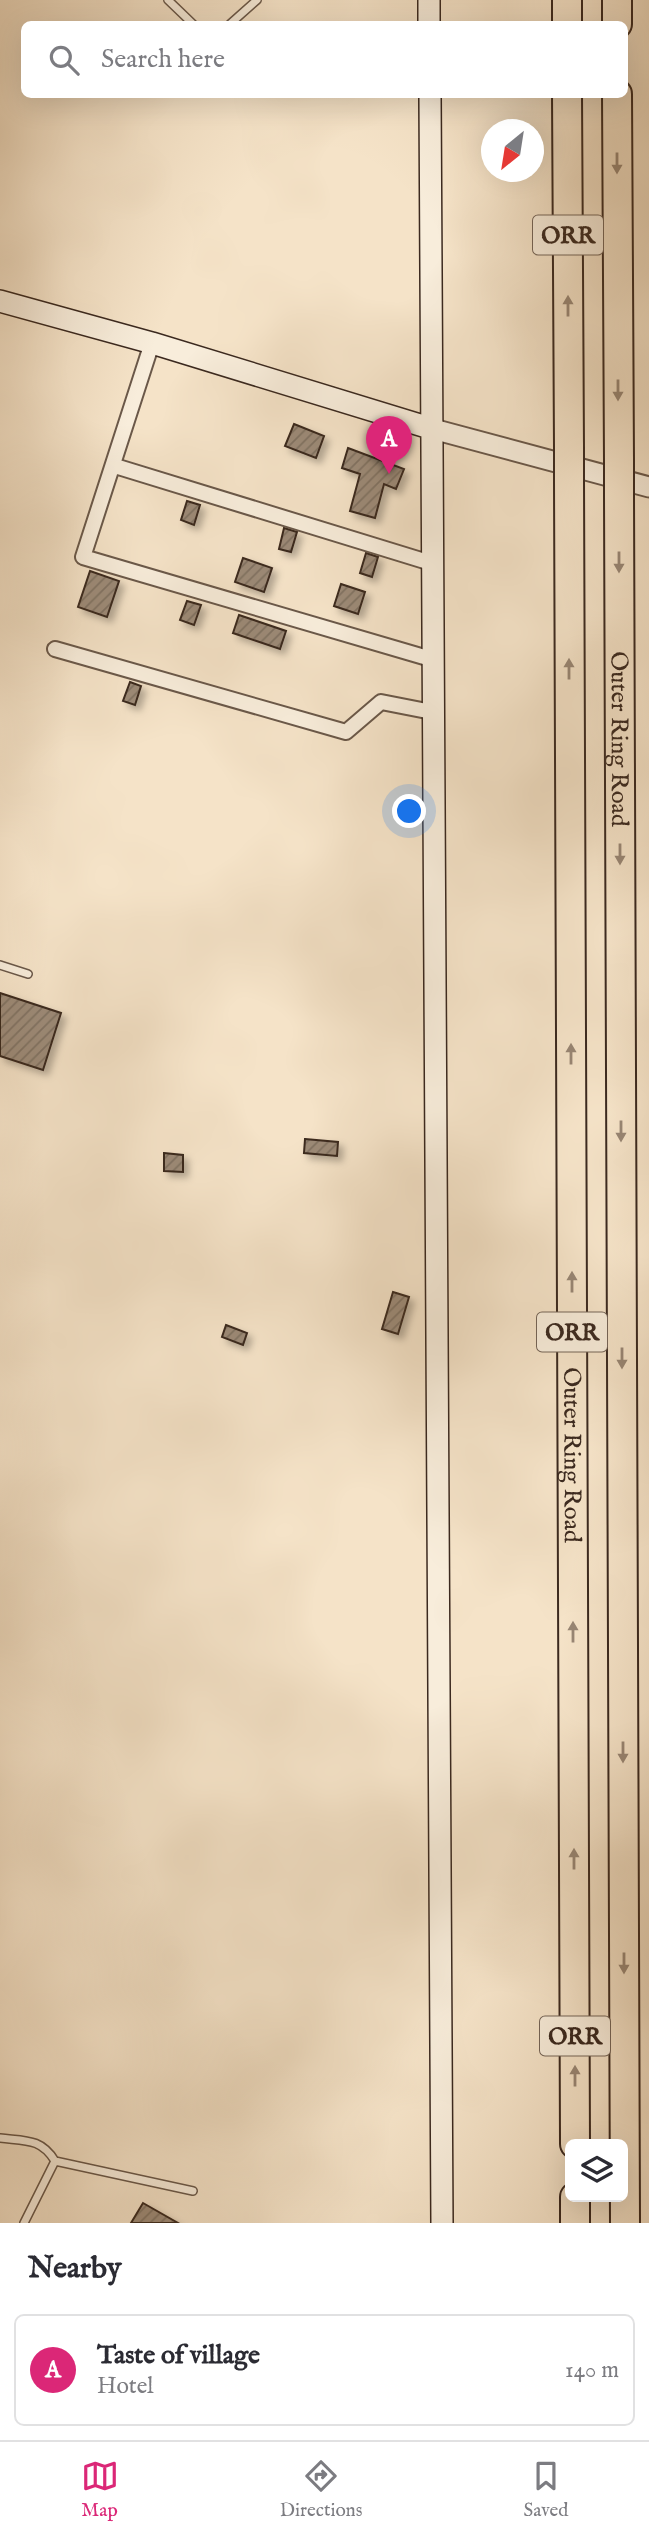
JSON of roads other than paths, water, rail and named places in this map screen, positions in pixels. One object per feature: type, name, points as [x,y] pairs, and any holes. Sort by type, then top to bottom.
[{"type":"highway","points":[[567,0],[567,21]]},
{"type":"highway","points":[[617,0],[617,21]]},
{"type":"highway","name":"Outer Ring Road","points":[[567,98],[575,2139]]},
{"type":"highway","name":"Outer Ring Road","points":[[617,98],[625,2223]]},
{"type":"highway","points":[[575,2202],[575,2223]]},
{"type":"main road","points":[[429,0],[429,21]]},
{"type":"main road","points":[[430,98],[442,2223]]},
{"type":"main road","points":[[0,301],[152,343],[433,429]]},
{"type":"street","points":[[152,343],[115,466],[83,557],[432,659]]},
{"type":"street","points":[[433,429],[649,487]]},
{"type":"street","points":[[115,466],[431,562]]},
{"type":"street","points":[[55,649],[346,733],[381,702],[432,712]]},
{"type":"lane","points":[[168,0],[190,21]]},
{"type":"lane","points":[[233,21],[257,0]]},
{"type":"lane","points":[[0,965],[28,974]]},
{"type":"lane","points":[[0,2138],[39,2143],[47,2147],[55,2161],[193,2191]]},
{"type":"lane","points":[[24,2223],[55,2161]]},
{"type":"place","name":"Taste of village","points":[[389,474]]}]
